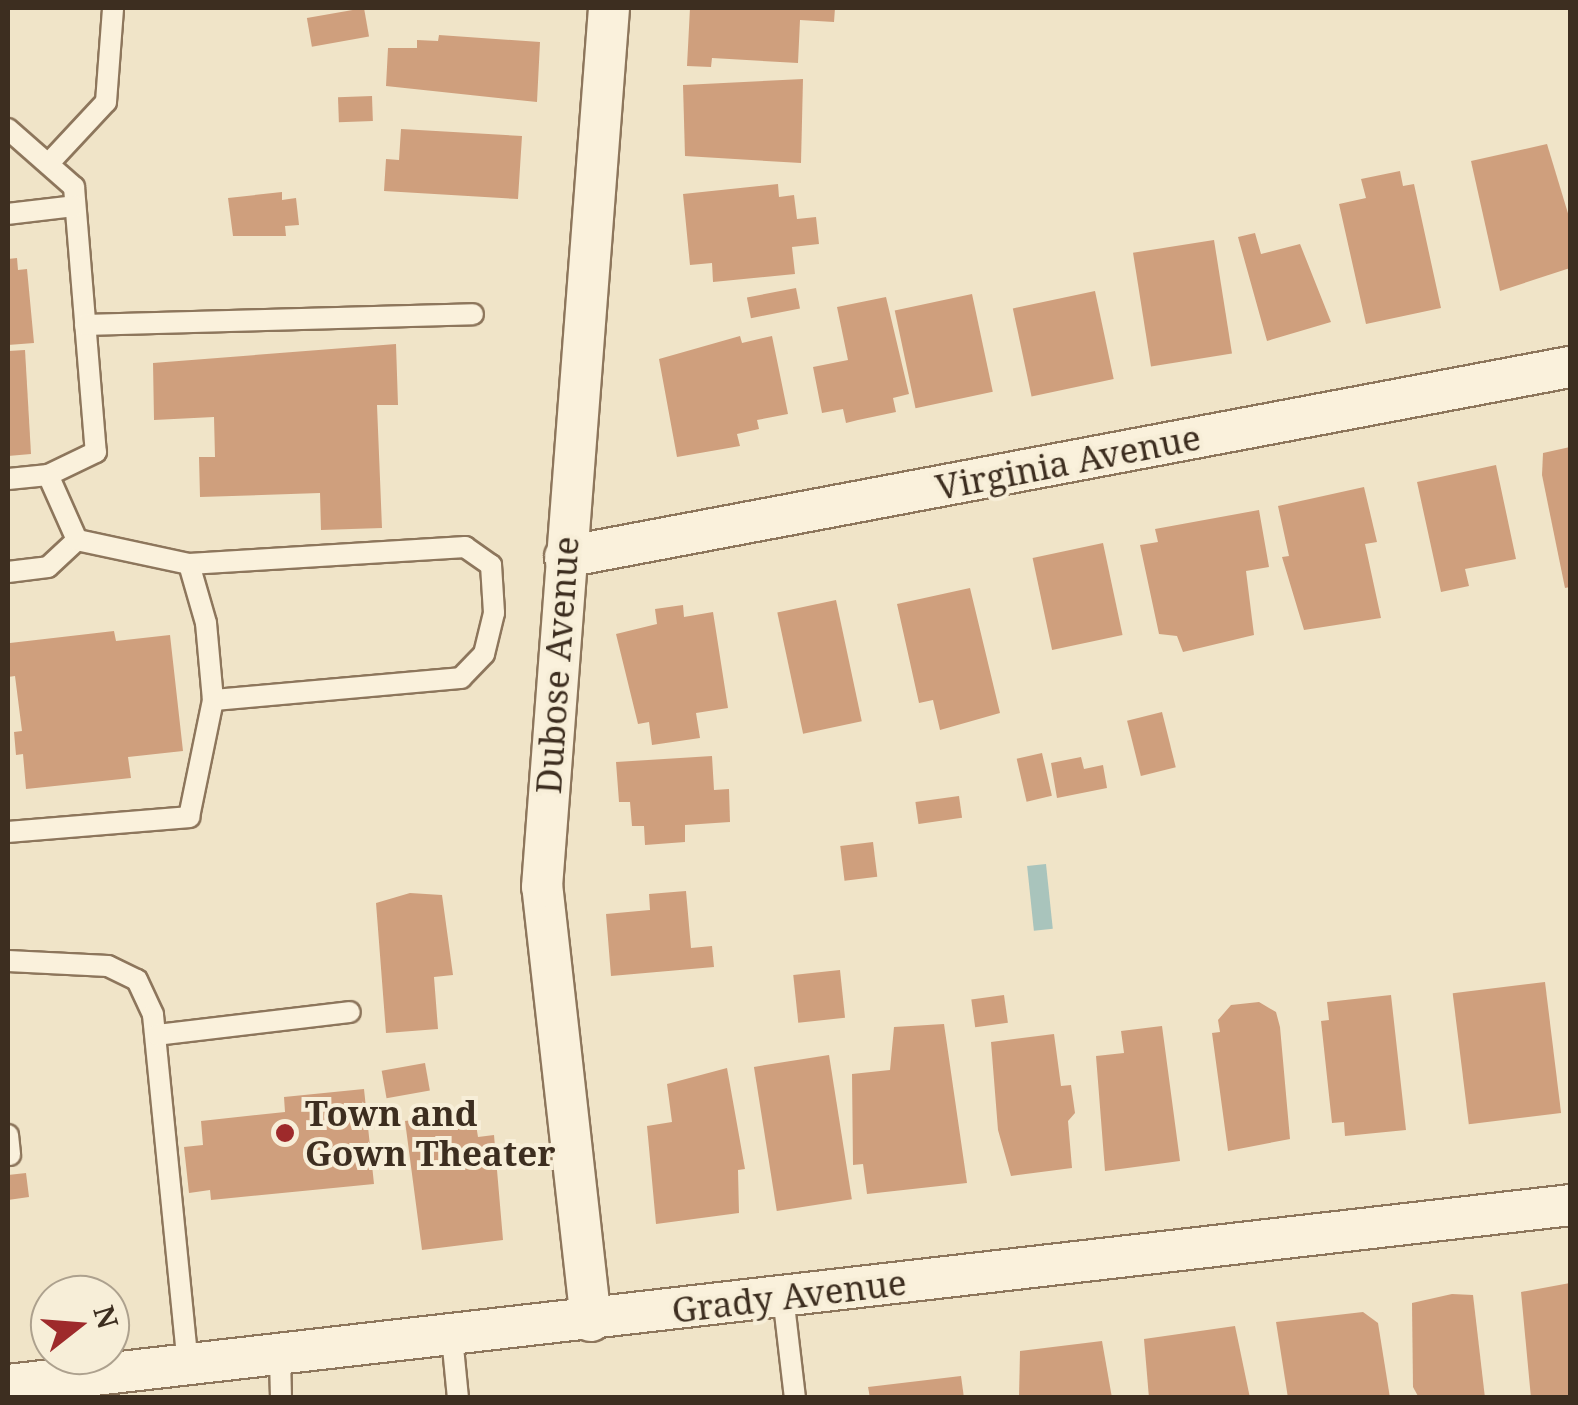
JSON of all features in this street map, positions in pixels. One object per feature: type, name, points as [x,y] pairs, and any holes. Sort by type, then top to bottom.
[{"type":"street","name":"Dubose Avenue","points":[[591,1321],[542,887],[609,8]]},
{"type":"street","name":"Virginia Avenue","points":[[565,557],[1570,368]]},
{"type":"street","name":"Grady Avenue","points":[[8,1385],[66,1388],[188,1367],[1570,1205]]},
{"type":"lane","points":[[50,162],[106,102],[112,8]]},
{"type":"lane","points":[[8,129],[74,187],[96,452],[48,475],[8,479]]},
{"type":"lane","points":[[8,214],[75,206]]},
{"type":"lane","points":[[85,325],[473,314]]},
{"type":"lane","points":[[48,475],[77,540]]},
{"type":"lane","points":[[77,540],[189,564],[465,547],[492,565],[494,613],[484,654],[461,678],[214,700]]},
{"type":"lane","points":[[8,572],[48,567],[77,540]]},
{"type":"lane","points":[[8,832],[189,817],[214,700],[206,624],[189,564]]},
{"type":"lane","points":[[8,962],[108,966],[137,980],[157,1035],[188,1367]]},
{"type":"lane","points":[[157,1035],[350,1012]]},
{"type":"lane","points":[[783,1296],[796,1398]]},
{"type":"lane","points":[[452,1337],[458,1398]]},
{"type":"lane","points":[[280,1357],[281,1398]]},
{"type":"water","points":[[1046,864],[1053,929],[1034,931],[1027,866]]},
{"type":"building","points":[[364,8],[369,37],[312,47],[307,18]]},
{"type":"building","points":[[690,8],[835,8],[834,22],[800,20],[798,63],[712,58],[711,67],[687,66]]},
{"type":"building","points":[[439,35],[540,42],[537,102],[386,86],[388,48],[417,48],[417,40],[438,41]]},
{"type":"building","points":[[803,79],[801,163],[685,156],[683,85]]},
{"type":"building","points":[[372,96],[373,121],[339,122],[338,97]]},
{"type":"building","points":[[401,129],[522,136],[518,199],[384,191],[386,159],[399,160]]},
{"type":"building","points":[[1547,144],[1570,220],[1570,268],[1500,291],[1471,161]]},
{"type":"building","points":[[1400,171],[1403,186],[1414,184],[1441,308],[1366,324],[1339,204],[1366,198],[1361,179]]},
{"type":"building","points":[[778,184],[779,197],[794,195],[797,219],[816,217],[819,244],[792,247],[795,274],[713,282],[712,263],[690,265],[683,194]]},
{"type":"building","points":[[282,192],[282,200],[296,198],[299,225],[285,226],[286,236],[233,236],[228,198]]},
{"type":"building","points":[[1255,233],[1261,254],[1300,244],[1331,322],[1267,341],[1238,237]]},
{"type":"building","points":[[1214,240],[1232,354],[1151,366],[1133,253]]},
{"type":"building","points":[[17,258],[18,270],[27,269],[34,343],[8,345],[8,259]]},
{"type":"building","points":[[796,288],[800,309],[751,318],[747,298]]},
{"type":"building","points":[[1095,291],[1114,379],[1032,396],[1013,308]]},
{"type":"building","points":[[972,294],[993,392],[916,408],[895,310]]},
{"type":"building","points":[[886,297],[909,394],[893,398],[896,412],[846,423],[843,409],[822,413],[813,367],[848,360],[837,307]]},
{"type":"building","points":[[740,336],[742,343],[772,336],[788,414],[757,420],[759,429],[737,434],[740,446],[677,457],[659,359]]},
{"type":"building","points":[[396,344],[398,405],[377,405],[382,528],[321,530],[320,493],[200,497],[199,457],[215,457],[214,417],[154,420],[153,363]]},
{"type":"building","points":[[25,350],[31,454],[8,456],[8,351]]},
{"type":"building","points":[[1570,447],[1570,587],[1565,588],[1542,475],[1543,453]]},
{"type":"building","points":[[1496,465],[1516,559],[1465,569],[1469,586],[1441,592],[1417,482]]},
{"type":"building","points":[[1364,487],[1377,542],[1365,544],[1381,618],[1304,630],[1282,557],[1289,556],[1278,506]]},
{"type":"building","points":[[1259,510],[1269,567],[1246,571],[1254,635],[1183,652],[1177,636],[1159,634],[1140,545],[1158,542],[1155,529]]},
{"type":"building","points":[[1103,543],[1123,635],[1052,650],[1033,558]]},
{"type":"building","points":[[970,588],[1000,713],[940,730],[933,700],[919,703],[897,604]]},
{"type":"building","points":[[836,600],[862,721],[803,734],[777,612]]},
{"type":"building","points":[[683,605],[684,617],[713,612],[728,708],[696,713],[700,738],[652,745],[649,722],[638,724],[616,634],[657,624],[655,609]]},
{"type":"building","points":[[114,631],[116,641],[170,635],[183,751],[128,757],[131,778],[26,789],[23,754],[16,755],[14,732],[22,731],[15,676],[8,677],[10,643]]},
{"type":"building","points":[[1162,712],[1176,767],[1141,776],[1127,721]]},
{"type":"building","points":[[1042,753],[1052,796],[1027,802],[1017,759]]},
{"type":"building","points":[[712,756],[714,790],[729,789],[730,822],[685,825],[685,842],[645,845],[644,826],[632,826],[630,802],[619,802],[616,762]]},
{"type":"building","points":[[1081,757],[1084,769],[1103,765],[1107,788],[1057,798],[1051,763]]},
{"type":"building","points":[[959,796],[962,818],[918,824],[915,802]]},
{"type":"building","points":[[873,842],[877,877],[845,881],[840,846]]},
{"type":"building","points":[[686,891],[691,948],[712,946],[714,967],[611,976],[606,914],[650,910],[649,894]]},
{"type":"building","points":[[410,893],[442,895],[453,975],[434,977],[438,1029],[386,1033],[376,903]]},
{"type":"building","points":[[840,970],[845,1018],[798,1023],[793,975]]},
{"type":"building","points":[[1545,982],[1561,1113],[1469,1124],[1453,993]]},
{"type":"building","points":[[1004,995],[1008,1023],[975,1027],[971,1000]]},
{"type":"building","points":[[1391,995],[1406,1130],[1345,1136],[1344,1122],[1332,1123],[1321,1021],[1329,1020],[1327,1002]]},
{"type":"building","points":[[1259,1002],[1276,1012],[1280,1027],[1290,1139],[1228,1151],[1212,1033],[1220,1032],[1218,1020],[1231,1005]]},
{"type":"building","points":[[944,1024],[967,1183],[867,1194],[863,1164],[853,1165],[852,1074],[890,1070],[894,1027]]},
{"type":"building","points":[[1162,1026],[1180,1161],[1105,1171],[1096,1056],[1124,1053],[1121,1031]]},
{"type":"building","points":[[1054,1034],[1061,1086],[1071,1085],[1075,1113],[1068,1121],[1072,1168],[1011,1176],[998,1130],[991,1042]]},
{"type":"building","points":[[829,1055],[852,1199],[777,1211],[754,1067]]},
{"type":"building","points":[[425,1063],[430,1091],[387,1098],[382,1071]]},
{"type":"building","points":[[727,1068],[745,1169],[738,1170],[739,1213],[656,1224],[647,1126],[672,1122],[667,1084]]},
{"type":"building","name":"Town and Gown Theater","points":[[364,1089],[374,1184],[211,1200],[210,1190],[189,1193],[184,1147],[203,1145],[201,1121],[285,1112],[284,1097]]},
{"type":"building","points":[[474,1112],[478,1137],[494,1135],[503,1240],[422,1250],[405,1121]]},
{"type":"building","points":[[26,1173],[29,1197],[8,1200],[8,1175]]},
{"type":"building","points":[[1570,1283],[1570,1398],[1531,1398],[1521,1292]]},
{"type":"building","points":[[1452,1294],[1473,1295],[1485,1398],[1419,1398],[1413,1387],[1412,1303]]},
{"type":"building","points":[[1363,1312],[1378,1323],[1390,1398],[1288,1398],[1276,1322]]},
{"type":"building","points":[[1235,1326],[1250,1398],[1149,1398],[1144,1339]]},
{"type":"building","points":[[1102,1341],[1112,1398],[1019,1398],[1020,1351]]},
{"type":"building","points":[[961,1376],[964,1398],[870,1398],[868,1387]]},
{"type":"place","name":"Town and Gown Theater","points":[[285,1133]]}]
